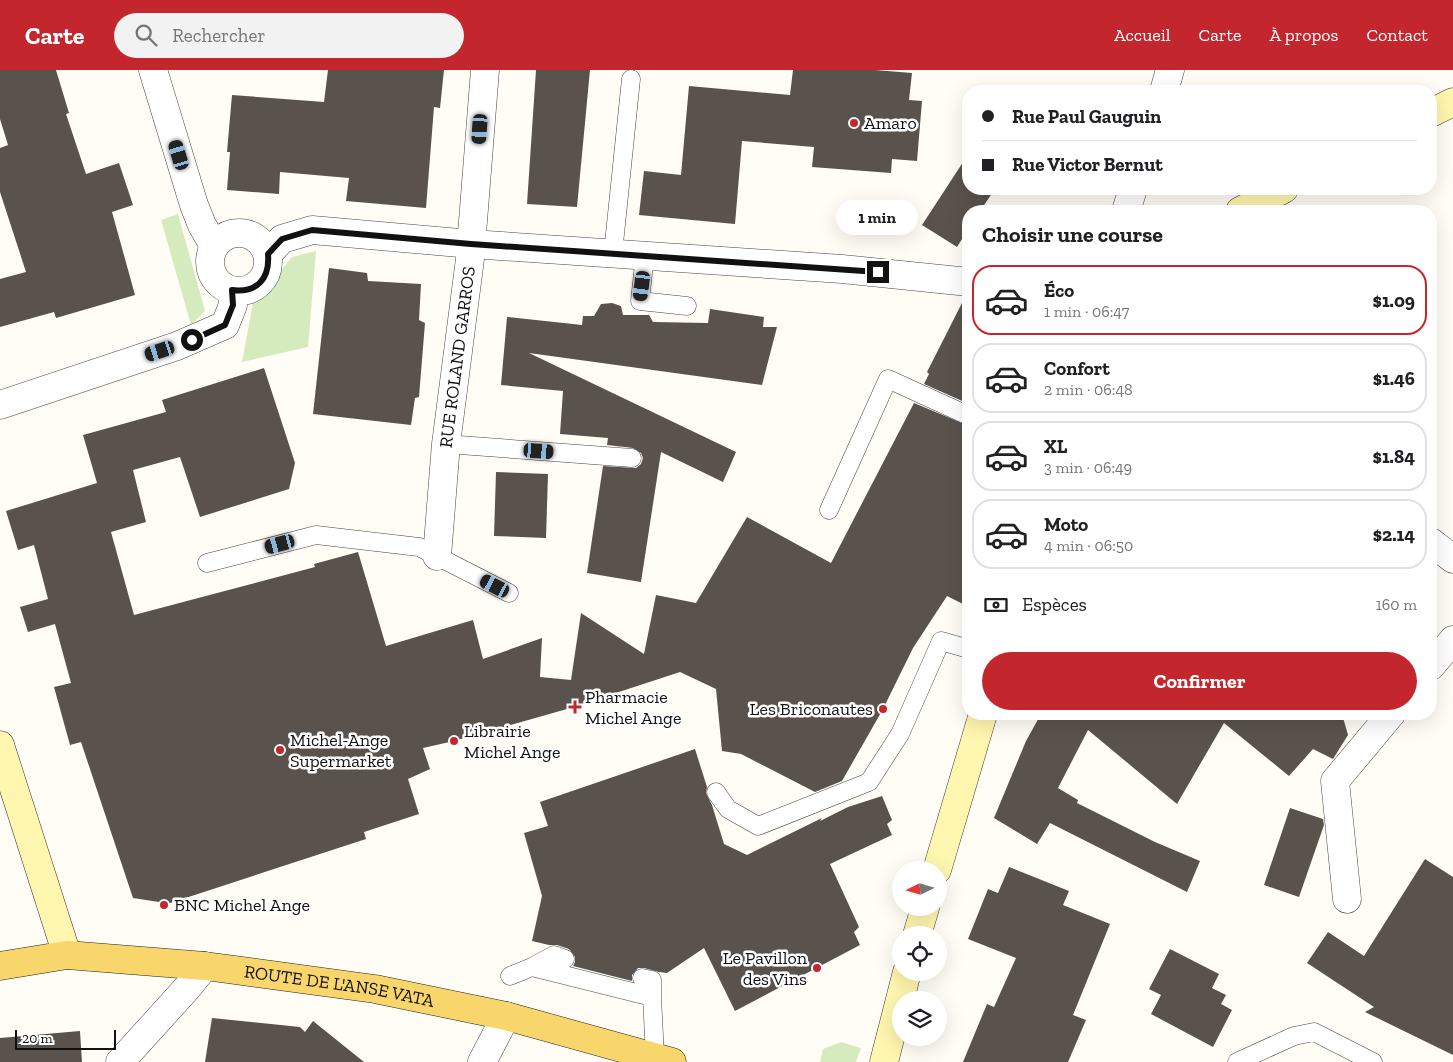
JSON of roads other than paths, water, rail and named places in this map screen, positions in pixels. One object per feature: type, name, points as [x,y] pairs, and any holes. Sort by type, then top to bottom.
[{"type":"main road","points":[[1437,111],[1453,102]]},
{"type":"main road","points":[[1252,205],[1272,195]]},
{"type":"main road","points":[[940,861],[981,720]]},
{"type":"main road","points":[[0,745],[67,955]]},
{"type":"main road","name":"ROUTE DE L'ANSE VATA","points":[[0,966],[67,955],[206,966],[375,989],[506,1016],[664,1059]]},
{"type":"main road","points":[[884,1062],[906,981]]},
{"type":"street","points":[[153,70],[194,206],[214,246]]},
{"type":"street","name":"RUE ROLAND GARROS","points":[[437,556],[446,444],[471,244],[485,70]]},
{"type":"street","points":[[1166,85],[1170,70]]},
{"type":"street","points":[[268,254],[282,239],[312,230],[471,244],[842,269],[962,281]]},
{"type":"street","points":[[248,233],[264,245],[268,254],[268,270],[260,283],[248,291],[232,290],[224,287],[212,273],[210,264],[214,246],[228,234],[248,233]]},
{"type":"street","points":[[0,404],[177,346],[225,325],[233,305],[232,290]]},
{"type":"street","points":[[1437,546],[1453,558]]},
{"type":"street","points":[[1437,659],[1453,640]]},
{"type":"street","points":[[1347,899],[1335,781],[1386,720]]},
{"type":"street","points":[[120,1062],[206,966]]},
{"type":"street","points":[[482,1062],[506,1016]]},
{"type":"lane","points":[[613,254],[631,79]]},
{"type":"lane","points":[[645,255],[640,301],[687,306]]},
{"type":"lane","points":[[829,510],[888,379],[962,413]]},
{"type":"lane","points":[[446,444],[632,458]]},
{"type":"lane","points":[[208,562],[316,535],[419,547],[509,593]]},
{"type":"lane","points":[[716,792],[728,809],[758,826],[869,782],[900,734],[941,641],[962,647]]},
{"type":"lane","points":[[510,976],[554,955],[566,959]]},
{"type":"lane","points":[[532,966],[652,997]]},
{"type":"lane","points":[[642,978],[652,980],[652,997],[664,1059]]},
{"type":"lane","points":[[1237,1062],[1294,1036],[1314,1032],[1372,1062]]},
{"type":"place","name":"Amaro","points":[[854,123]]},
{"type":"place","name":"Pharmacie Michel Ange","points":[[575,707]]},
{"type":"place","name":"Les Briconautes","points":[[883,709]]},
{"type":"place","name":"Librairie Michel Ange","points":[[454,741]]},
{"type":"place","name":"Michel-Ange Supermarket","points":[[280,750]]},
{"type":"place","name":"BNC Michel Ange","points":[[164,905]]},
{"type":"place","name":"Le Pavillon des Vins","points":[[817,968]]}]
